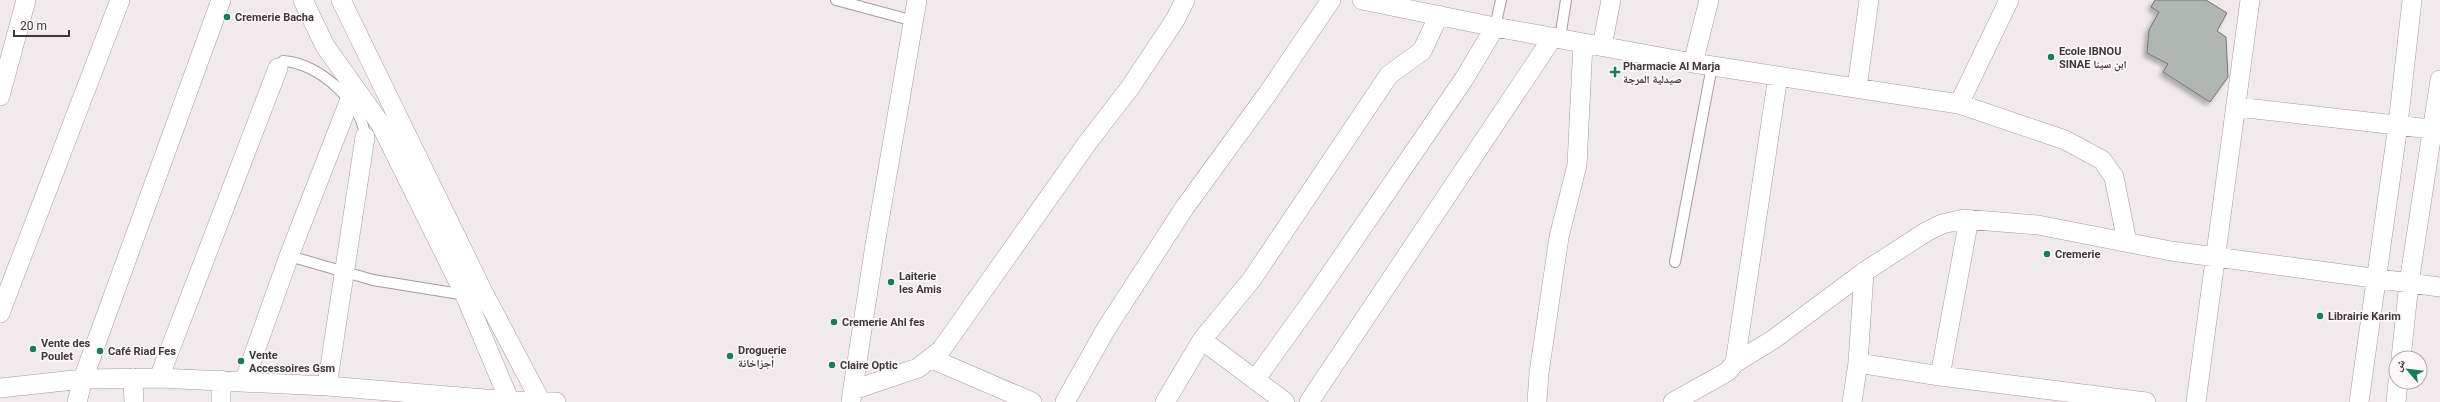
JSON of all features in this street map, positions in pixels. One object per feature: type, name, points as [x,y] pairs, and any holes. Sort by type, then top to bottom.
[{"type":"street","points":[[0,96],[26,0]]},
{"type":"street","points":[[0,313],[120,0]]},
{"type":"street","points":[[77,402],[83,379],[221,0]]},
{"type":"street","points":[[303,0],[325,46],[380,122],[474,294],[546,401]]},
{"type":"street","points":[[341,0],[474,294],[510,401]]},
{"type":"street","points":[[852,396],[875,245],[917,0]]},
{"type":"street","points":[[852,396],[918,368],[932,359],[941,350],[1088,142],[1129,89],[1175,20],[1185,0]]},
{"type":"street","points":[[1065,402],[1106,329],[1185,207],[1268,93],[1331,0]]},
{"type":"street","points":[[1362,0],[1422,6],[1439,15],[1495,27],[1557,37],[1693,63],[1959,104],[2065,140],[2102,160],[2114,177],[2127,242]]},
{"type":"street","points":[[1602,46],[1611,0]]},
{"type":"street","points":[[1693,63],[1710,0]]},
{"type":"street","points":[[1959,104],[2009,0]]},
{"type":"street","points":[[2196,402],[2237,107],[2250,0]]},
{"type":"street","points":[[2360,402],[2398,125],[2412,0]]},
{"type":"street","points":[[1858,88],[1865,1]]},
{"type":"street","points":[[1165,402],[1202,340],[1252,279],[1389,74],[1422,52],[1439,15]]},
{"type":"street","points":[[1255,380],[1316,295],[1464,79],[1495,27]]},
{"type":"street","points":[[1309,402],[1557,37]]},
{"type":"street","points":[[1537,402],[1539,373],[1559,237],[1577,165],[1583,43]]},
{"type":"street","points":[[160,378],[278,68]]},
{"type":"street","points":[[1735,363],[1778,76]]},
{"type":"street","points":[[2402,350],[2409,283],[2437,130],[2440,80]]},
{"type":"street","points":[[244,382],[289,256],[349,102]]},
{"type":"street","points":[[2237,107],[2437,130]]},
{"type":"street","points":[[327,386],[343,272],[365,137]]},
{"type":"street","points":[[1683,400],[1728,372],[1735,363],[1774,339],[1864,272],[1926,232],[1942,224],[1969,219],[2038,225],[2216,258],[2440,287]]},
{"type":"street","points":[[1940,376],[1969,219]]},
{"type":"street","points":[[1852,402],[1858,363],[1864,272]]},
{"type":"street","points":[[1202,340],[1284,402]]},
{"type":"street","points":[[932,359],[1032,402]]},
{"type":"street","points":[[1858,363],[1940,376],[2013,394],[2146,402]]},
{"type":"street","points":[[133,378],[134,402]]},
{"type":"street","points":[[3,393],[83,379],[160,378],[244,382],[298,394],[327,386],[362,396],[546,401]]},
{"type":"street","points":[[221,380],[221,402]]},
{"type":"street","points":[[2396,402],[2397,390]]},
{"type":"lane","points":[[836,0],[914,21]]},
{"type":"lane","points":[[1495,27],[1501,0]]},
{"type":"lane","points":[[1557,37],[1566,0]]},
{"type":"lane","points":[[278,68],[283,61],[304,65],[320,74],[339,89],[361,119],[365,137]]},
{"type":"lane","points":[[1675,262],[1712,66]]},
{"type":"lane","points":[[289,256],[373,280],[474,294]]},
{"type":"building","points":[[2155,0],[2206,0],[2227,13],[2217,31],[2226,37],[2228,77],[2210,102],[2163,72],[2168,64],[2147,53],[2149,30],[2159,12],[2151,7]]},
{"type":"place","name":"Cremerie Bacha","points":[[227,17]]},
{"type":"place","name":"Ecole IBNOU SINAE ابن سينا","points":[[2051,57]]},
{"type":"place","name":"Pharmacie Al Marja صيدلية المرجة","points":[[1615,72]]},
{"type":"place","name":"Cremerie","points":[[2047,254]]},
{"type":"place","name":"Laiterie les Amis","points":[[891,282]]},
{"type":"place","name":"Librairie Karim","points":[[2320,316]]},
{"type":"place","name":"Cremerie Ahl fes","points":[[834,322]]},
{"type":"place","name":"Vente des Poulet","points":[[33,349]]},
{"type":"place","name":"Café Riad Fes","points":[[100,351]]},
{"type":"place","name":"Droguerie أجزاخانة","points":[[730,356]]},
{"type":"place","name":"Vente Accessoires Gsm","points":[[241,361]]},
{"type":"place","name":"Claire Optic","points":[[832,365]]}]
